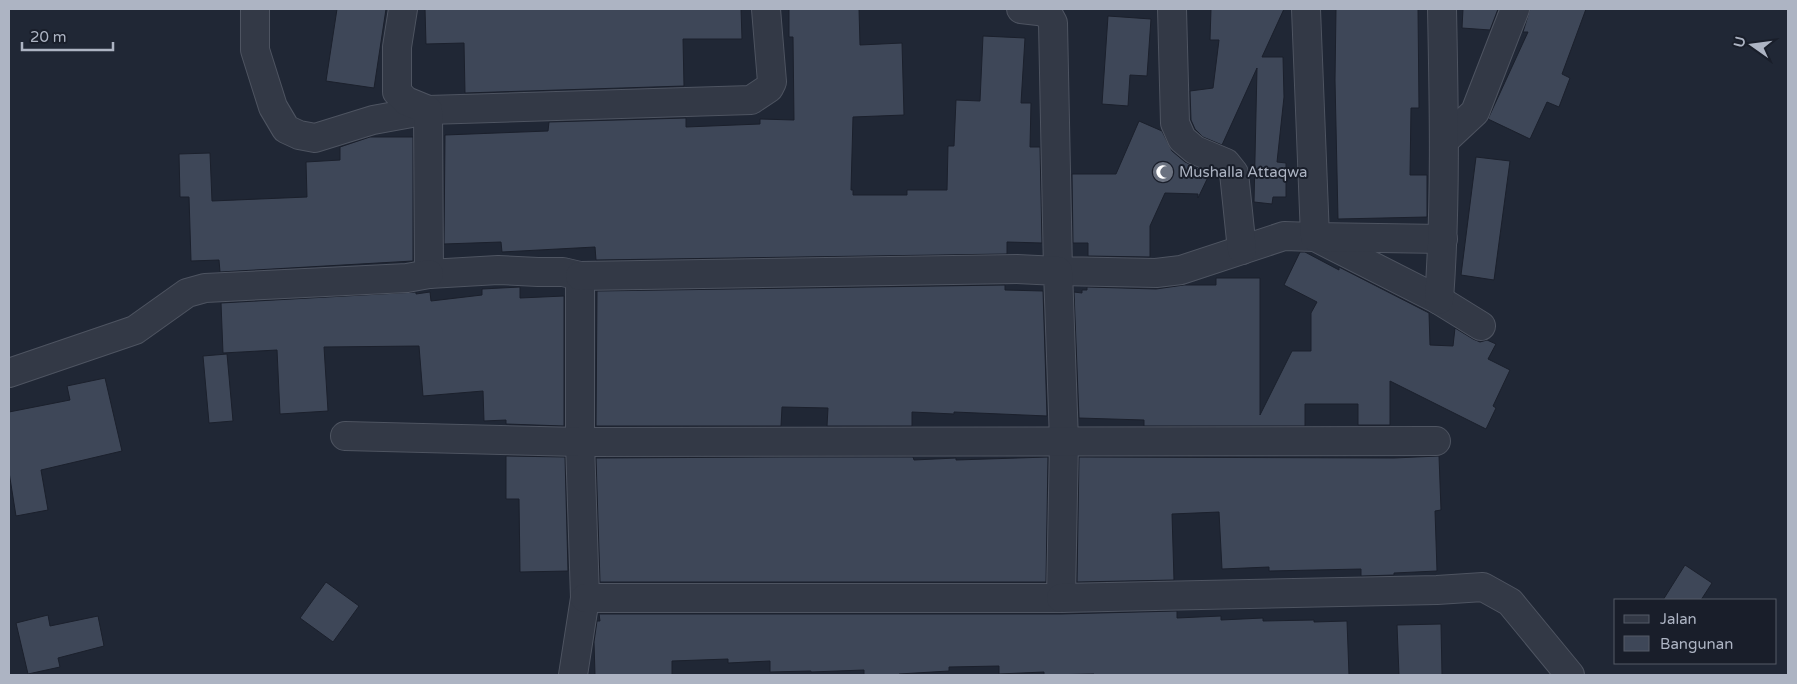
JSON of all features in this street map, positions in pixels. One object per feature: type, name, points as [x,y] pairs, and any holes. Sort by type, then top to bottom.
[{"type":"street","points":[[255,9],[255,50],[273,107],[286,129],[299,136],[315,138],[373,120],[428,110],[751,100],[769,88],[772,82],[766,9]]},
{"type":"street","points":[[403,9],[397,47],[397,92],[406,101],[428,110]]},
{"type":"street","points":[[1021,9],[1047,12],[1052,23],[1064,442],[1062,598]]},
{"type":"street","points":[[1172,9],[1175,123],[1182,139],[1195,150],[1226,163],[1234,173],[1242,250]]},
{"type":"street","points":[[1306,9],[1315,237]]},
{"type":"street","points":[[1439,300],[1443,239],[1445,140],[1442,9]]},
{"type":"street","points":[[1445,140],[1475,112],[1515,9]]},
{"type":"street","points":[[428,110],[429,274]]},
{"type":"street","points":[[9,374],[135,330],[187,293],[205,288],[407,278],[429,274],[498,270],[563,272],[580,276],[1017,269],[1156,273],[1180,270],[1284,236],[1443,239]]},
{"type":"street","points":[[1315,237],[1439,300],[1480,326]]},
{"type":"street","points":[[573,675],[585,598],[580,442],[580,276]]},
{"type":"street","points":[[345,436],[580,442],[1436,441]]},
{"type":"street","points":[[585,598],[1062,598],[1436,590],[1483,587],[1510,602],[1570,675]]},
{"type":"building","points":[[337,9],[386,9],[374,88],[326,81]]},
{"type":"building","points":[[425,9],[741,9],[742,39],[683,39],[684,86],[465,93],[464,43],[426,44]]},
{"type":"building","points":[[789,9],[859,9],[860,45],[902,43],[904,115],[853,117],[851,190],[853,190],[853,195],[907,195],[907,190],[947,190],[948,146],[954,146],[956,100],[980,101],[983,36],[1025,38],[1021,103],[1031,103],[1030,147],[1040,147],[1042,243],[1007,242],[1007,254],[596,260],[595,247],[502,252],[501,242],[444,244],[445,135],[548,131],[549,122],[686,118],[686,127],[760,124],[760,119],[794,120],[793,37],[789,37]]},
{"type":"building","points":[[1211,9],[1284,9],[1262,57],[1283,57],[1284,97],[1277,162],[1286,163],[1286,197],[1273,197],[1272,204],[1254,202],[1257,68],[1222,145],[1203,137],[1195,129],[1191,120],[1190,91],[1213,88],[1219,40],[1210,40]]},
{"type":"building","points":[[1336,9],[1418,9],[1419,108],[1411,108],[1410,175],[1427,175],[1427,217],[1338,219],[1335,80]]},
{"type":"building","points":[[1463,9],[1498,9],[1490,30],[1462,28]]},
{"type":"building","points":[[1530,9],[1586,9],[1562,74],[1570,78],[1559,107],[1547,102],[1530,139],[1488,119],[1528,32],[1523,32]]},
{"type":"building","points":[[1108,16],[1151,19],[1147,76],[1130,75],[1128,106],[1102,104]]},
{"type":"building","points":[[1139,121],[1162,131],[1172,151],[1185,162],[1210,173],[1198,198],[1198,194],[1165,193],[1150,226],[1150,257],[1088,256],[1088,243],[1073,243],[1072,174],[1116,174]]},
{"type":"building","points":[[370,137],[413,137],[413,261],[220,272],[219,260],[191,261],[189,197],[180,197],[179,154],[210,153],[212,201],[307,197],[306,162],[340,160],[340,147]]},
{"type":"building","points":[[1476,157],[1510,161],[1494,280],[1461,275]]},
{"type":"building","points":[[1300,252],[1305,252],[1339,270],[1339,267],[1429,313],[1430,345],[1453,346],[1455,328],[1480,342],[1487,340],[1496,344],[1488,359],[1510,370],[1493,406],[1496,408],[1486,429],[1390,381],[1390,425],[1358,425],[1358,404],[1305,404],[1305,426],[1144,426],[1144,420],[1079,418],[1074,292],[1082,293],[1082,290],[1087,290],[1087,287],[1156,289],[1184,285],[1216,285],[1216,278],[1260,278],[1260,415],[1292,351],[1311,351],[1311,313],[1317,302],[1284,285]]},
{"type":"building","points":[[1005,285],[1005,290],[1043,291],[1047,416],[912,412],[912,426],[827,426],[828,408],[782,407],[781,426],[596,426],[597,291]]},
{"type":"building","points":[[520,287],[520,298],[564,296],[564,426],[506,424],[506,420],[484,421],[483,391],[423,396],[419,346],[324,347],[328,411],[280,414],[277,350],[223,353],[221,303],[416,292],[416,294],[430,292],[431,301],[482,295],[482,289]]},
{"type":"building","points":[[227,354],[233,421],[209,423],[203,356]]},
{"type":"building","points":[[105,378],[122,451],[41,470],[48,510],[16,516],[9,472],[9,412],[70,400],[67,386]]},
{"type":"building","points":[[506,456],[565,457],[568,571],[520,572],[519,499],[506,499]]},
{"type":"building","points":[[1439,456],[1441,510],[1435,511],[1437,571],[1361,576],[1361,569],[1269,571],[1269,567],[1222,569],[1219,512],[1172,514],[1174,580],[1077,582],[1079,457],[1394,458]]},
{"type":"building","points":[[913,457],[914,460],[956,458],[956,460],[1048,457],[1046,582],[600,582],[596,458]]},
{"type":"building","points":[[1685,565],[1712,583],[1702,599],[1664,599]]},
{"type":"building","points":[[326,582],[359,606],[333,642],[300,618]]},
{"type":"building","points":[[1177,611],[1177,618],[1221,616],[1221,620],[1263,618],[1263,621],[1347,621],[1349,675],[1044,675],[1044,672],[999,674],[999,666],[949,667],[949,671],[899,675],[864,675],[864,670],[770,672],[770,661],[728,663],[728,659],[672,661],[672,675],[595,675],[594,642],[597,621],[600,621],[599,614],[1061,614]]},
{"type":"building","points":[[48,615],[50,626],[98,616],[104,646],[58,658],[60,667],[28,674],[16,623]]},
{"type":"building","points":[[1441,624],[1442,675],[1399,675],[1397,625]]},
{"type":"place","name":"Mushalla Attaqwa","points":[[1163,172]]}]
